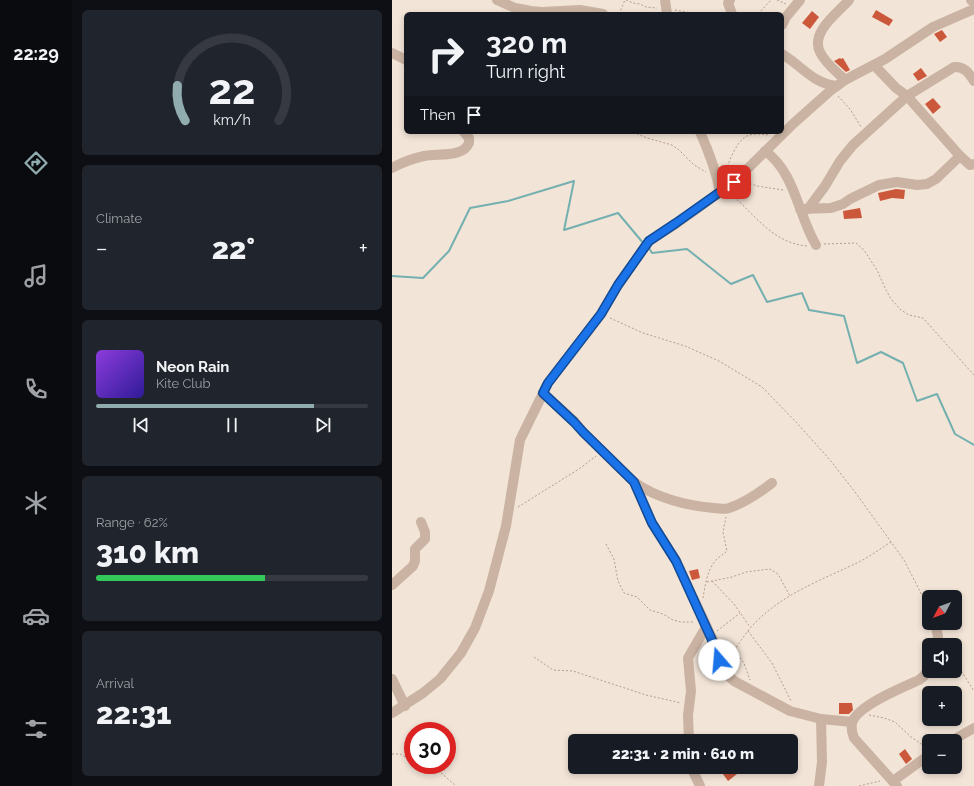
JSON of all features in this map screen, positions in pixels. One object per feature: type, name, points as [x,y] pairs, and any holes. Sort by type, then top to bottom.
[{"type":"street","points":[[497,0],[512,11],[542,12],[580,10],[592,12]]},
{"type":"street","points":[[730,0],[728,3],[731,12]]},
{"type":"street","points":[[784,20],[800,0]]},
{"type":"street","points":[[845,80],[825,59],[818,47],[821,32],[849,0]]},
{"type":"street","points":[[784,132],[812,106],[845,80],[874,65],[933,27],[974,9]]},
{"type":"street","points":[[392,53],[404,59]]},
{"type":"street","points":[[784,56],[814,79],[834,88]]},
{"type":"street","points":[[874,65],[896,88],[907,96],[960,156],[970,165],[974,164]]},
{"type":"street","points":[[804,209],[825,186],[846,152],[907,96],[954,67],[960,66],[974,81]]},
{"type":"street","points":[[392,168],[424,156],[458,153],[465,150],[469,143],[469,138],[466,134]]},
{"type":"street","points":[[701,134],[712,158],[722,190]]},
{"type":"street","points":[[392,713],[423,694],[440,679],[461,653],[475,628],[489,591],[508,513],[520,440],[548,383],[601,314],[646,245],[738,178],[780,136]]},
{"type":"street","points":[[765,151],[778,162],[804,209],[808,232],[816,245]]},
{"type":"street","points":[[804,209],[831,208],[843,204],[879,185],[897,182],[917,185],[927,184],[936,179],[960,156]]},
{"type":"street","points":[[543,393],[603,450],[634,482],[640,487],[660,496],[702,507],[728,509],[746,501],[772,483]]},
{"type":"street","points":[[634,482],[652,523],[676,561],[706,628],[722,670],[734,681],[776,705],[821,719],[852,722]]},
{"type":"street","points":[[392,586],[412,566],[415,561],[415,549],[425,539],[425,532],[421,522]]},
{"type":"street","points":[[689,734],[689,705],[691,691],[688,658],[706,628]]},
{"type":"street","points":[[392,678],[404,706]]},
{"type":"street","points":[[922,678],[875,701],[859,712],[852,722],[854,738],[894,783],[922,761]]},
{"type":"street","points":[[819,786],[822,762],[821,719]]},
{"type":"street","points":[[962,735],[974,728]]},
{"type":"street","points":[[694,774],[700,786]]},
{"type":"path","points":[[620,12],[625,0],[651,8],[666,8],[686,12]]},
{"type":"path","points":[[760,12],[771,0]]},
{"type":"path","points":[[834,88],[850,109],[865,134]]},
{"type":"path","points":[[638,134],[672,145],[694,165],[718,178],[723,177],[730,157],[747,136],[760,134],[780,136]]},
{"type":"path","points":[[738,178],[757,186],[794,191]]},
{"type":"path","points":[[722,190],[764,227],[778,237],[792,243],[806,246],[846,243],[856,244],[864,250],[896,305],[909,315],[923,318],[974,375]]},
{"type":"path","points":[[601,314],[643,333],[685,346],[719,360],[762,387],[797,423],[856,492],[904,560],[922,595]]},
{"type":"path","points":[[508,513],[579,469],[603,450]]},
{"type":"path","points":[[703,600],[706,582],[710,571],[715,561],[726,551],[723,532],[728,509]]},
{"type":"path","points":[[722,670],[748,630],[769,610],[790,596],[859,562],[891,542]]},
{"type":"path","points":[[606,544],[614,559],[618,581],[622,590],[625,594],[637,597],[650,610],[663,614],[672,620],[706,628],[740,612]]},
{"type":"path","points":[[706,582],[732,577],[746,572],[770,569],[778,574],[790,596]]},
{"type":"path","points":[[712,581],[740,612],[750,628]]},
{"type":"path","points":[[748,630],[772,663],[795,712]]},
{"type":"path","points":[[735,651],[744,663],[754,692]]},
{"type":"path","points":[[534,657],[553,670],[573,671],[646,695],[689,705]]},
{"type":"path","points":[[962,672],[974,691]]},
{"type":"path","points":[[859,712],[895,722],[911,737],[922,744]]},
{"type":"path","points":[[392,754],[400,754],[404,756]]},
{"type":"path","points":[[442,774],[455,785]]},
{"type":"path","points":[[859,786],[882,780],[894,783]]},
{"type":"building","points":[[876,10],[893,20],[889,26],[872,17]]},
{"type":"building","points":[[812,11],[819,17],[810,29],[802,23]]},
{"type":"building","points":[[942,30],[947,37],[940,42],[934,34]]},
{"type":"building","points":[[843,58],[850,70],[846,72],[834,61]]},
{"type":"building","points":[[921,68],[927,76],[918,81],[913,74]]},
{"type":"building","points":[[933,98],[941,107],[933,114],[925,104]]},
{"type":"building","points":[[896,189],[905,190],[904,199],[892,198],[880,201],[878,193]]},
{"type":"building","points":[[860,208],[862,218],[844,219],[843,211]]},
{"type":"building","points":[[698,569],[700,578],[692,580],[689,571]]},
{"type":"building","points":[[839,703],[852,703],[853,710],[849,714],[839,714]]},
{"type":"building","points":[[905,749],[912,759],[906,764],[899,754]]},
{"type":"building","points":[[723,774],[737,774],[728,781]]},
{"type":"waterway","points":[[392,276],[423,278],[449,251],[470,208],[508,201],[574,181],[564,230],[618,213],[644,244]]},
{"type":"waterway","points":[[649,248],[652,253],[687,249],[731,284],[753,275],[767,302],[802,293],[809,310],[844,316],[857,363],[881,352],[903,363],[917,401],[937,394],[955,434],[974,445]]},
{"type":"route","points":[[719,660],[712,640],[676,561],[652,523],[634,482],[543,393],[548,383],[601,314],[618,285],[649,241],[734,182]]}]
